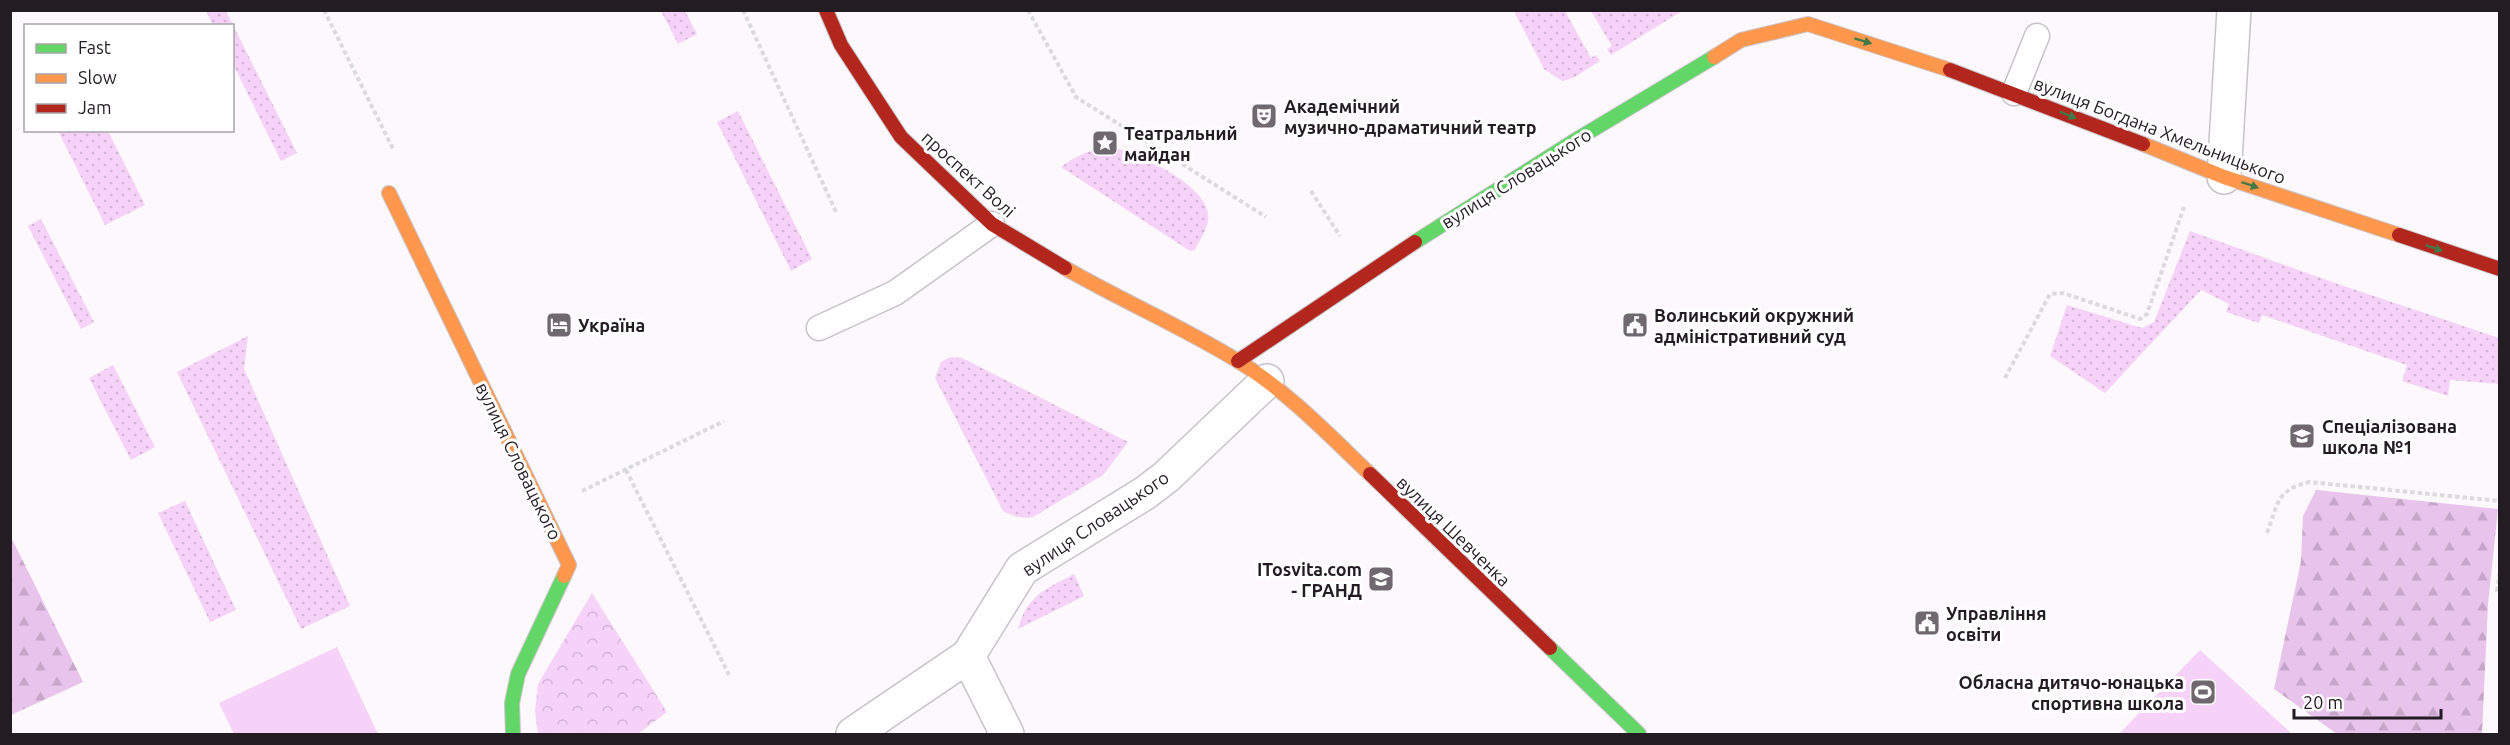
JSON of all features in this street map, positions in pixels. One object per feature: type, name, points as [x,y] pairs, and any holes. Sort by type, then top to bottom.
[{"type":"main road","name":"проспект Волі","points":[[826,10],[841,45],[901,137],[992,224],[1096,286],[1238,361]]},
{"type":"main road","name":"вулиця Богдана Хмельницького","points":[[1804,17],[2014,93],[2224,177],[2499,269]]},
{"type":"main road","name":"вулиця Словацького","points":[[1238,361],[1364,274],[1579,138],[1741,40],[1804,17]]},
{"type":"main road","name":"вулиця Словацького","points":[[389,193],[569,565],[518,674],[512,703],[513,735]]},
{"type":"main road","name":"вулиця Шевченка","points":[[1238,361],[1267,381],[1327,433],[1639,735]]},
{"type":"street","points":[[2224,177],[2234,10]]},
{"type":"street","name":"вулиця Словацького","points":[[853,735],[968,656],[1022,569],[1145,493],[1166,477],[1267,381]]},
{"type":"street","points":[[968,656],[1007,735]]},
{"type":"lane","points":[[2014,93],[2037,36]]},
{"type":"lane","points":[[819,328],[895,293],[992,224]]},
{"type":"path","points":[[324,10],[395,152]]},
{"type":"path","points":[[743,10],[836,212]]},
{"type":"path","points":[[1028,10],[1076,97],[1266,217]]},
{"type":"path","points":[[1311,191],[1340,236]]},
{"type":"path","points":[[2005,378],[2050,294],[2063,293],[2140,319],[2147,314],[2185,207]]},
{"type":"path","points":[[578,494],[724,421]]},
{"type":"path","points":[[626,470],[729,675]]},
{"type":"path","points":[[2267,533],[2282,494],[2292,486],[2309,482],[2499,501]]},
{"type":"path","points":[[2499,572],[2497,591],[2499,594]]},
{"type":"green space","points":[[206,11],[226,11],[232,24],[212,24]]},
{"type":"green space","points":[[661,11],[685,11],[697,34],[678,44]]},
{"type":"green space","points":[[1514,11],[1565,11],[1591,58],[1596,55],[1600,61],[1573,78],[1562,81],[1544,69]]},
{"type":"green space","points":[[1591,11],[1682,11],[1611,55],[1607,49],[1612,46]]},
{"type":"green space","points":[[234,27],[297,153],[281,161],[234,66]]},
{"type":"green space","points":[[738,111],[812,259],[791,271],[717,122]]},
{"type":"green space","points":[[58,132],[108,132],[145,205],[105,225]]},
{"type":"green space","points":[[1112,147],[1172,173],[1199,195],[1206,207],[1208,220],[1205,232],[1195,250],[1190,251],[1061,167],[1085,153]]},
{"type":"green space","points":[[41,219],[94,322],[81,329],[28,226]]},
{"type":"green space","points":[[2190,231],[2499,338],[2499,384],[2450,380],[2448,396],[2402,381],[2407,365],[2262,315],[2259,323],[2226,312],[2229,304],[2201,290],[2105,393],[2050,356],[2067,305],[2142,328],[2154,322]]},
{"type":"green space","points":[[248,336],[244,369],[350,606],[301,629],[177,372]]},
{"type":"green space","points":[[950,357],[962,358],[1128,442],[1103,475],[1033,517],[1014,516],[1007,513],[1003,511],[935,378],[941,362]]},
{"type":"green space","points":[[113,365],[155,447],[131,460],[89,378]]},
{"type":"green space","points":[[2316,490],[2498,509],[2488,604],[2482,734],[2337,734],[2274,689],[2301,561],[2303,516]]},
{"type":"green space","points":[[185,501],[236,610],[210,622],[158,513]]},
{"type":"green space","points":[[10,535],[83,682],[11,715],[10,715]]},
{"type":"green space","points":[[1074,574],[1084,596],[1018,629],[1026,608],[1038,595]]},
{"type":"green space","points":[[592,593],[667,712],[638,734],[538,734],[535,711],[538,684]]},
{"type":"green space","points":[[337,647],[378,734],[234,734],[219,703]]},
{"type":"green space","name":"Обласна дитячо-юнацька спортивна школа","points":[[2200,650],[2292,734],[2119,734]]},
{"type":"traffic: fast","points":[[1415,242],[1579,138],[1714,57]]},
{"type":"traffic: fast","points":[[513,734],[512,703],[518,674],[564,576]]},
{"type":"traffic: fast","points":[[1550,648],[1639,734]]},
{"type":"traffic: slow","points":[[1714,57],[1741,40],[1808,24],[1950,70]]},
{"type":"traffic: slow","points":[[2143,144],[2224,177],[2399,235]]},
{"type":"traffic: slow","points":[[389,193],[569,565],[564,576]]},
{"type":"traffic: slow","points":[[1065,268],[1196,337],[1256,373],[1307,414],[1370,474]]},
{"type":"traffic: jam","points":[[826,10],[841,45],[901,137],[992,224],[1065,268]]},
{"type":"traffic: jam","points":[[1950,70],[2143,144]]},
{"type":"traffic: jam","points":[[2399,235],[2500,269]]},
{"type":"traffic: jam","points":[[1238,361],[1415,242]]},
{"type":"traffic: jam","points":[[1370,474],[1550,648]]},
{"type":"place","name":"Академічний музично-драматичний театр","points":[[1264,116]]},
{"type":"place","name":"Театральний майдан","points":[[1105,143]]},
{"type":"place","name":"Україна","points":[[559,325]]},
{"type":"place","name":"Волинський окружний адміністративний суд","points":[[1635,325]]},
{"type":"place","name":"Спеціалізована школа №1","points":[[2302,436]]},
{"type":"place","name":"ITosvita.com - ГРАНД","points":[[1381,579]]},
{"type":"place","name":"Управління освіти","points":[[1927,623]]},
{"type":"place","name":"Обласна дитячо-юнацька спортивна школа","points":[[2203,692]]}]
